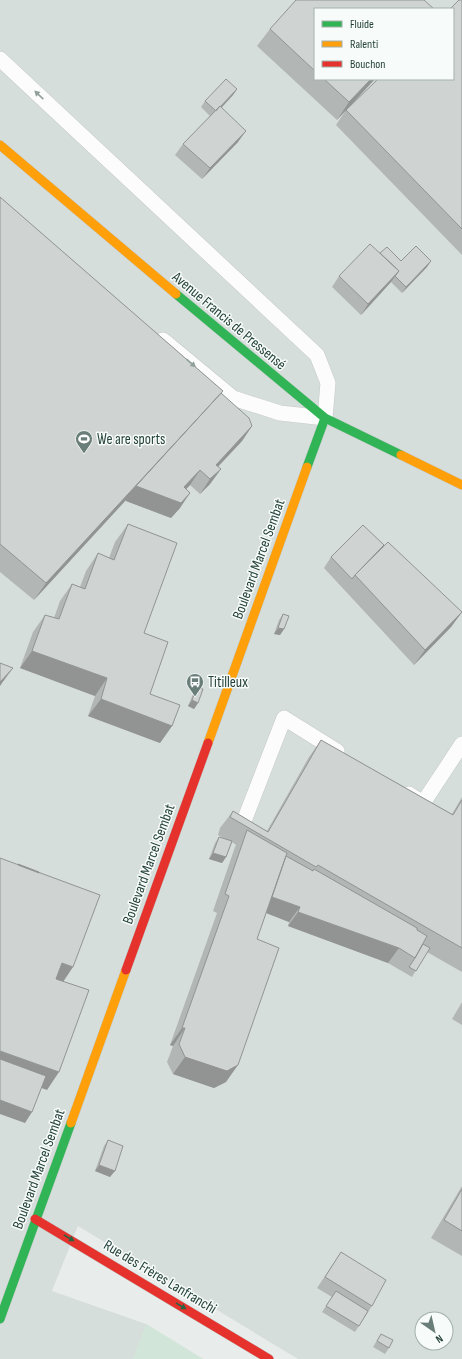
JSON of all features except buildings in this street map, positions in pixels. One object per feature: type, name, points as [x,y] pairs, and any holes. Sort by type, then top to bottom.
[{"type":"street","name":"Avenue Francis de Pressensé","points":[[0,145],[240,349],[325,418],[462,484]]},
{"type":"street","name":"Boulevard Marcel Sembat","points":[[0,1319],[325,418]]},
{"type":"street","name":"Rue des Frères Lanfranchi","points":[[35,1219],[269,1359]]},
{"type":"lane","points":[[0,59],[317,355],[328,383],[325,418],[280,413],[233,398],[152,330]]},
{"type":"lane","points":[[244,821],[284,718],[350,758]]},
{"type":"lane","points":[[397,787],[423,803],[462,744]]},
{"type":"shaded area","points":[[0,0],[462,0],[462,1359],[298,1359],[78,1226],[52,1291],[146,1324],[203,1359],[0,1359]]},
{"type":"green space","points":[[146,1324],[203,1359],[133,1359]]},
{"type":"traffic: fast","points":[[176,294],[325,418],[401,455]]},
{"type":"traffic: fast","points":[[307,467],[325,418]]},
{"type":"traffic: fast","points":[[0,1319],[71,1123]]},
{"type":"traffic: slow","points":[[0,145],[176,294]]},
{"type":"traffic: slow","points":[[401,455],[462,485]]},
{"type":"traffic: slow","points":[[208,743],[307,467]]},
{"type":"traffic: slow","points":[[71,1123],[126,970]]},
{"type":"traffic: jam","points":[[126,970],[208,743]]},
{"type":"traffic: jam","points":[[35,1219],[269,1359]]},
{"type":"place","name":"We are sports","points":[[84,454]]},
{"type":"place","name":"Titilleux","points":[[195,697]]}]
